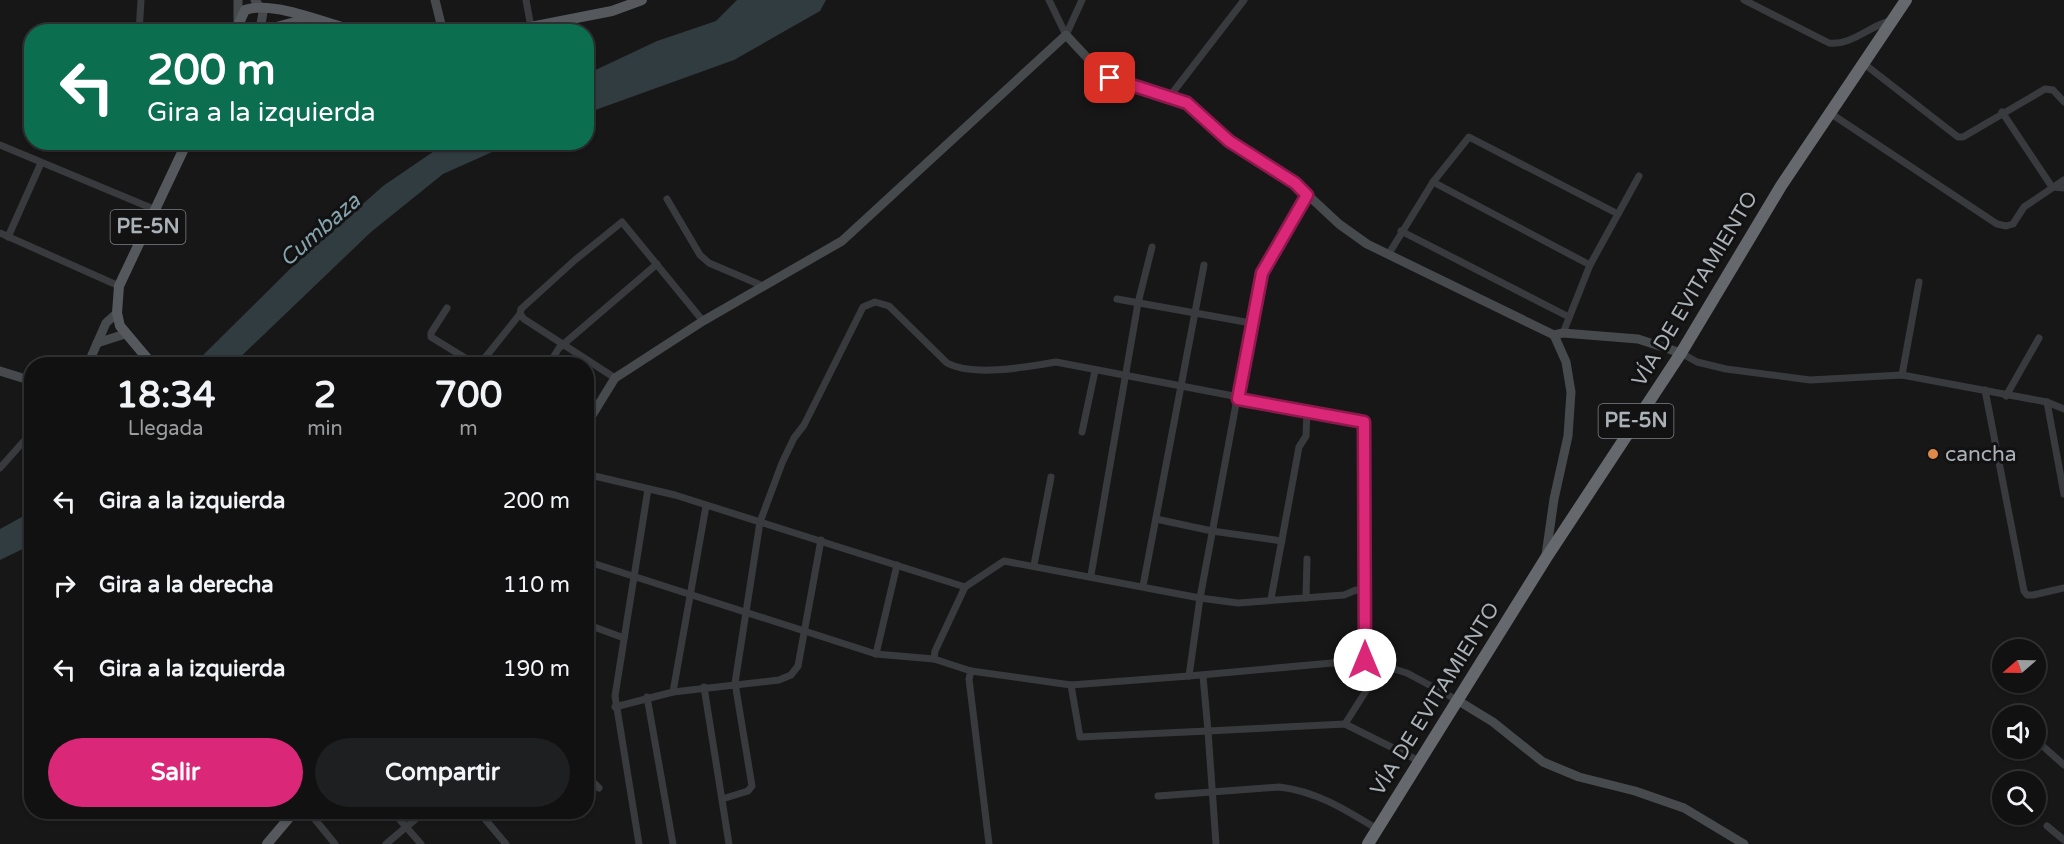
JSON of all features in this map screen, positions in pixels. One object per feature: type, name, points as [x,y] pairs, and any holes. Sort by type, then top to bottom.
[{"type":"highway","name":"VÍA DE EVITAMIENTO","points":[[1368,844],[1546,558],[1681,353],[1781,186],[1906,0]]},
{"type":"main road","points":[[542,24],[642,0]]},
{"type":"main road","points":[[238,24],[245,10],[258,3],[330,24]]},
{"type":"main road","points":[[286,24],[309,18]]},
{"type":"main road","name":"PE-5N","points":[[145,357],[125,334],[117,314],[119,286],[183,150]]},
{"type":"main road","points":[[267,844],[288,819]]},
{"type":"street","points":[[140,24],[141,0]]},
{"type":"street","points":[[236,24],[238,0]]},
{"type":"street","points":[[435,0],[440,24]]},
{"type":"street","points":[[526,0],[530,24]]},
{"type":"street","points":[[1049,0],[1066,35],[1093,64],[1110,78],[1126,85],[1170,96],[1200,113],[1229,141],[1295,183],[1339,224],[1388,255],[1559,334],[1638,339],[1681,353],[1697,362],[1726,369],[1810,380],[1902,375],[2047,402],[2064,409]]},
{"type":"street","points":[[594,412],[615,378],[703,321],[842,241],[1066,35],[1082,0]]},
{"type":"street","points":[[1170,96],[1244,0]]},
{"type":"street","points":[[1744,0],[1829,43],[1842,43],[1876,24],[1890,21]]},
{"type":"street","points":[[258,3],[263,20],[262,24]]},
{"type":"street","points":[[1863,63],[1954,136],[1963,137],[2002,112],[2049,88],[2064,102]]},
{"type":"street","points":[[2002,112],[2052,187]]},
{"type":"street","points":[[1830,113],[1997,224],[2006,226],[2013,224],[2024,207],[2064,180]]},
{"type":"street","points":[[1388,255],[1433,182],[1465,139],[1473,136],[1618,214]]},
{"type":"street","points":[[0,145],[156,210]]},
{"type":"street","points":[[8,237],[40,163]]},
{"type":"street","points":[[1546,558],[1554,499],[1568,436],[1571,392],[1559,334],[1590,266],[1639,176]]},
{"type":"street","points":[[1433,182],[1590,266]]},
{"type":"street","points":[[2052,187],[2064,188]]},
{"type":"street","points":[[1189,676],[1212,531],[1262,273],[1307,195]]},
{"type":"street","points":[[667,199],[700,255],[709,263],[763,286]]},
{"type":"street","points":[[486,357],[520,314],[521,309],[575,260],[622,222],[703,321]]},
{"type":"street","points":[[1401,231],[1569,316]]},
{"type":"street","points":[[0,233],[119,286]]},
{"type":"street","points":[[1091,575],[1138,303],[1152,247]]},
{"type":"street","points":[[553,357],[559,348],[657,264]]},
{"type":"street","points":[[1143,586],[1204,265]]},
{"type":"street","points":[[1902,375],[1920,282]]},
{"type":"street","points":[[1117,299],[1251,323]]},
{"type":"street","points":[[722,799],[748,791],[752,786],[735,683],[748,614],[760,522],[794,438],[804,425],[863,307],[876,302],[889,306],[947,363],[958,369],[1007,368],[1056,363],[1238,399],[1360,419],[1365,425],[1365,660]]},
{"type":"street","points":[[447,308],[431,333],[431,337],[464,357]]},
{"type":"street","points":[[91,357],[106,323],[117,314]]},
{"type":"street","points":[[520,314],[524,319],[584,357]]},
{"type":"street","points":[[97,343],[125,334]]},
{"type":"street","points":[[2006,396],[2039,339]]},
{"type":"street","points":[[594,364],[615,378]]},
{"type":"street","points":[[0,370],[24,378]]},
{"type":"street","points":[[1082,432],[1095,371]]},
{"type":"street","points":[[1985,390],[2024,591],[2027,595],[2033,595],[2064,588]]},
{"type":"street","points":[[2047,402],[2064,494]]},
{"type":"street","points":[[1271,599],[1299,447],[1306,436],[1307,411]]},
{"type":"street","points":[[0,468],[24,441]]},
{"type":"street","points":[[594,476],[648,489],[821,540],[965,588]]},
{"type":"street","points":[[1034,565],[1051,477]]},
{"type":"street","points":[[639,844],[615,707],[648,489]]},
{"type":"street","points":[[673,692],[692,596],[706,506]]},
{"type":"street","points":[[1155,519],[1212,531],[1282,540]]},
{"type":"street","points":[[615,707],[673,692],[735,683],[779,680],[791,675],[798,666],[821,540]]},
{"type":"street","points":[[1306,598],[1307,559]]},
{"type":"street","points":[[934,658],[965,588],[1000,562],[1034,565],[1200,598],[1238,603],[1344,595],[1356,590],[1365,593]]},
{"type":"street","points":[[594,564],[804,633],[876,654],[934,658],[971,671],[1071,685],[1203,676],[1365,660],[1383,664],[1407,673],[1493,722],[1543,762],[1579,777],[1635,791],[1683,808],[1744,844]]},
{"type":"street","points":[[876,654],[897,565]]},
{"type":"street","points":[[594,627],[624,638]]},
{"type":"street","points":[[1345,724],[1383,664]]},
{"type":"street","points":[[971,671],[969,679],[989,844]]},
{"type":"street","points":[[1203,676],[1216,844]]},
{"type":"street","points":[[1071,685],[1080,737],[1345,724],[1419,761]]},
{"type":"street","points":[[704,687],[729,844]]},
{"type":"street","points":[[647,697],[673,844]]},
{"type":"street","points":[[2046,749],[2064,765]]},
{"type":"street","points":[[594,782],[600,788]]},
{"type":"street","points":[[1158,796],[1279,787],[1294,788],[1340,807],[1377,829]]},
{"type":"street","points":[[315,819],[335,844]]},
{"type":"street","points":[[399,819],[421,844]]},
{"type":"street","points":[[386,844],[416,819]]},
{"type":"street","points":[[485,819],[506,844]]},
{"type":"street","points":[[2047,826],[2064,840]]},
{"type":"shaded area","points":[[737,0],[826,0],[820,11],[734,60],[594,110],[594,71],[657,41],[716,21]]},
{"type":"shaded area","points":[[436,150],[496,150],[443,174],[371,232],[240,357],[201,357],[290,269],[383,186]]},
{"type":"shaded area","points":[[24,516],[24,548],[0,560],[0,529]]},
{"type":"place","name":"cancha","points":[[1933,454]]},
{"type":"route","points":[[1110,78],[1187,103],[1243,152],[1295,183],[1307,195],[1262,273],[1238,399],[1360,419],[1364,422],[1365,660]]},
{"type":"water label","name":"Cumbaza","points":[[320,230]]}]
